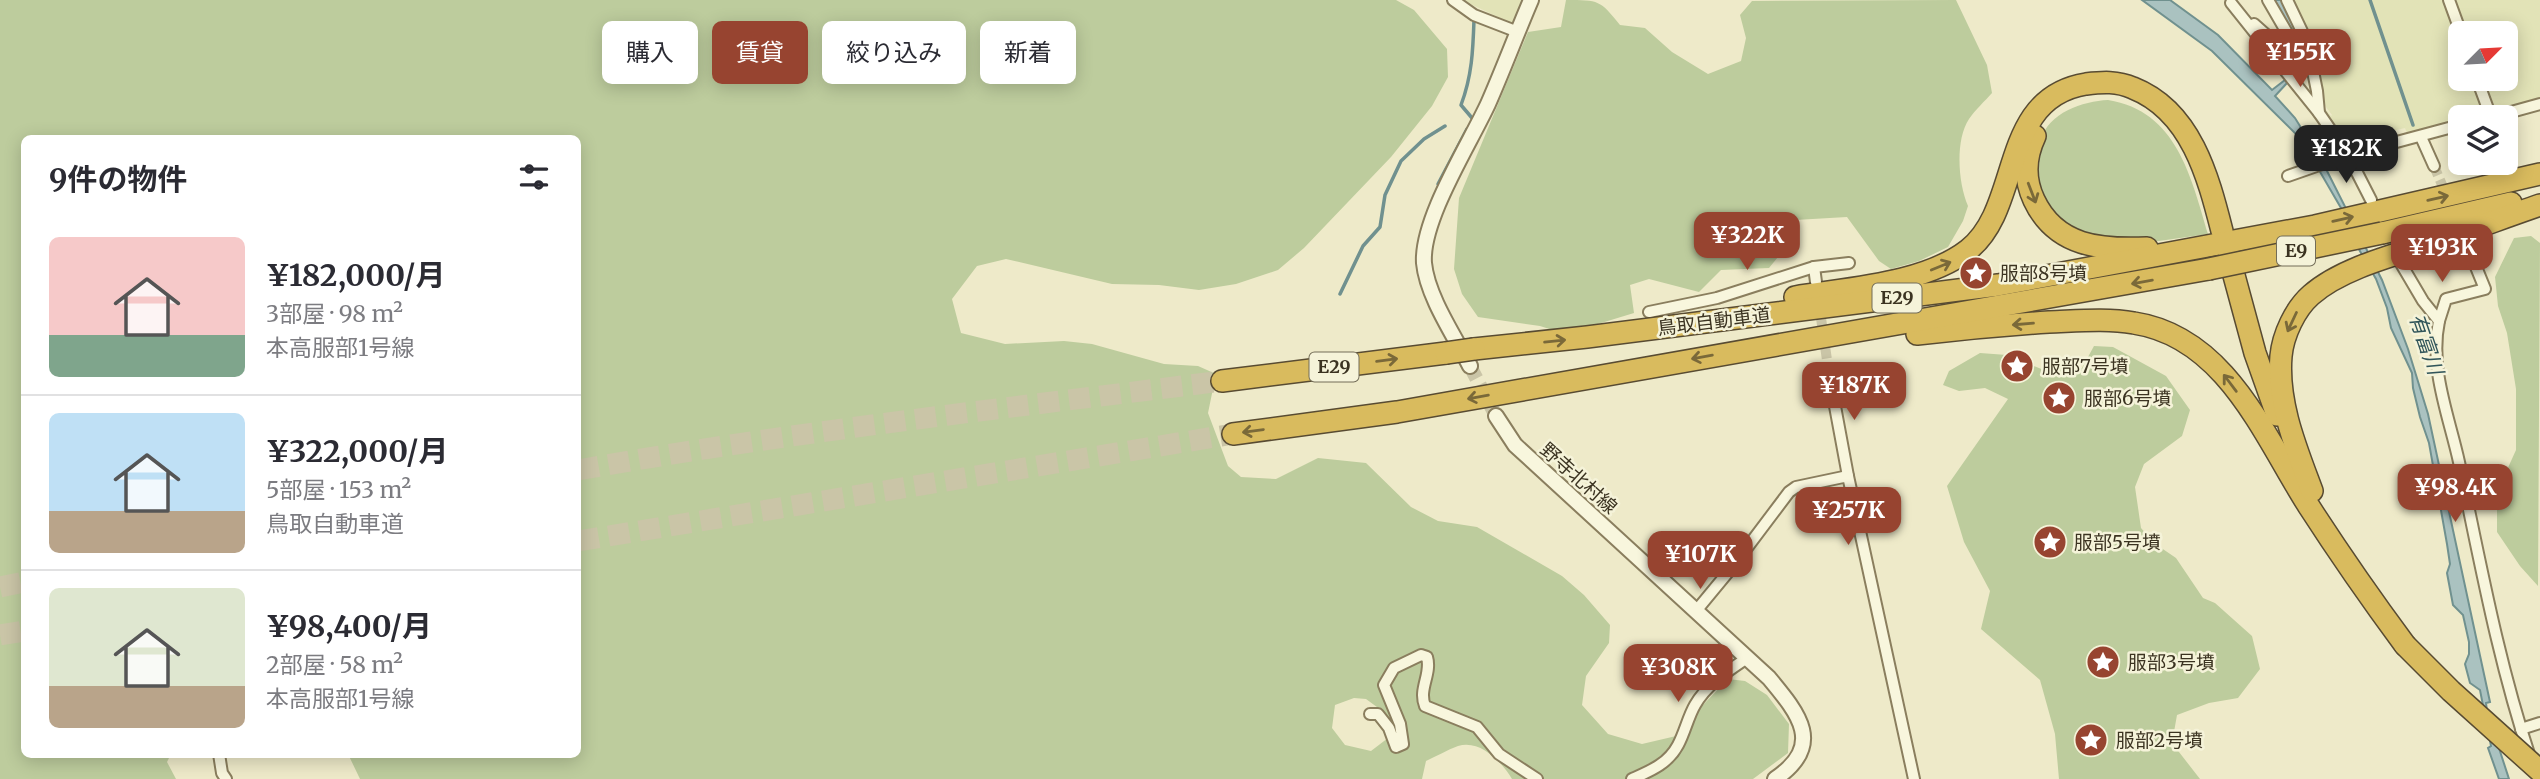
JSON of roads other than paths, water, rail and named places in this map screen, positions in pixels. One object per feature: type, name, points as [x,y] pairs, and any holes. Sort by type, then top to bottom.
[{"type":"highway","points":[[1587,337],[1905,278],[1950,263],[1971,248],[1993,216],[2024,131],[2050,100],[2078,86],[2101,82],[2121,83],[2146,93],[2178,121],[2194,145],[2206,172],[2216,249],[2281,428],[2315,500],[2354,565],[2407,642],[2540,763]]},
{"type":"highway","points":[[2254,238],[2126,249],[2096,247],[2065,236],[2055,230],[2042,215],[2030,192],[2026,176],[2030,148],[2043,121],[2068,102],[2096,92],[2124,95],[2142,102],[2169,126],[2183,146],[2200,187],[2216,249],[2248,361],[2280,454]]},
{"type":"highway","name":"E9","points":[[2216,249],[2254,238],[2315,226],[2371,206],[2540,174]]},
{"type":"highway","name":"E9","points":[[2216,249],[2382,233],[2505,205],[2540,194]]},
{"type":"highway","points":[[2315,500],[2286,417],[2282,387],[2281,355],[2297,312],[2311,295],[2341,277],[2540,205]]},
{"type":"highway","name":"鳥取自動車道","points":[[1222,381],[1446,353],[1472,358],[1587,337],[1998,285],[2216,249]]},
{"type":"highway","name":"鳥取自動車道","points":[[1233,434],[1397,412],[1769,345],[2001,307],[2216,249]]},
{"type":"highway","points":[[1769,345],[1809,349],[1895,337],[2077,321],[2134,323],[2154,327],[2178,338],[2222,373],[2247,405],[2350,569],[2407,642],[2451,691],[2540,772]]},
{"type":"street","points":[[1453,0],[1474,15],[1518,32]]},
{"type":"street","points":[[1472,358],[1432,293],[1424,264],[1426,241],[1432,219],[1488,104],[1531,0]]},
{"type":"street","points":[[2268,0],[2290,38],[2296,59],[2285,65]]},
{"type":"street","points":[[2287,0],[2307,42],[2319,113]]},
{"type":"street","points":[[2449,0],[2457,21]]},
{"type":"street","points":[[2229,1],[2285,65],[2319,113],[2348,155],[2371,206]]},
{"type":"street","points":[[2518,110],[2540,104]]},
{"type":"street","points":[[2288,176],[2348,155],[2448,129]]},
{"type":"street","points":[[2421,137],[2434,166]]},
{"type":"street","points":[[2396,259],[2439,321]]},
{"type":"street","points":[[2474,262],[2485,289],[2446,299],[2439,321],[2435,349],[2437,375],[2458,460],[2489,610],[2521,729],[2538,779]]},
{"type":"street","points":[[1649,312],[1717,298],[1814,267],[1849,263]]},
{"type":"street","points":[[1814,267],[1816,282]]},
{"type":"street","points":[[1829,374],[1848,475],[1914,779]]},
{"type":"street","name":"野寺北村線","points":[[1496,416],[1515,445],[1747,657],[1791,705],[1802,724],[1805,739],[1801,751],[1787,770],[1775,779]]},
{"type":"street","points":[[1696,611],[1789,492],[1796,487],[1848,475]]},
{"type":"street","points":[[1370,714],[1378,714],[1389,728],[1396,747],[1403,744],[1400,724],[1384,685],[1394,668],[1421,655],[1427,657],[1429,663],[1421,696],[1425,706],[1477,727],[1499,754],[1537,779]]},
{"type":"street","points":[[1632,779],[1668,759],[1678,745],[1696,704],[1712,684],[1747,657]]},
{"type":"street","points":[[2521,729],[2540,723]]},
{"type":"street","points":[[220,758],[226,779]]},
{"type":"water","points":[[2142,0],[2170,0],[2218,35],[2272,90],[2285,80],[2287,83],[2275,96],[2295,118],[2323,163],[2382,280],[2408,349],[2428,414],[2490,702],[2486,703],[2487,711],[2509,779],[2499,779],[2488,748],[2491,746],[2480,690],[2470,683],[2465,664],[2469,654],[2469,642],[2463,615],[2453,605],[2447,573],[2450,564],[2429,443],[2420,417],[2412,373],[2391,328],[2376,279],[2353,239],[2341,208],[2301,139],[2212,51]]},
{"type":"water","points":[[2272,0],[2284,0],[2297,25],[2308,67],[2305,73],[2295,77],[2292,72],[2300,61]]},
{"type":"waterway","points":[[2370,0],[2413,125]]},
{"type":"waterway","points":[[1472,118],[1461,105],[1470,73],[1474,20]]},
{"type":"waterway","points":[[1340,294],[1363,246],[1380,227],[1385,195],[1401,161],[1424,139],[1445,126]]},
{"type":"waterway","points":[[1438,184],[1467,129]]},
{"type":"tunnel","points":[[2434,166],[2448,199]]},
{"type":"tunnel","points":[[2461,230],[2474,262]]},
{"type":"tunnel","points":[[1819,304],[1829,374]]},
{"type":"tunnel","points":[[1470,366],[1496,416]]},
{"type":"tunnel","points":[[581,469],[819,432],[1222,381]]},
{"type":"tunnel","points":[[581,541],[1233,434]]},
{"type":"tunnel","points":[[0,587],[21,583]]},
{"type":"tunnel","points":[[0,635],[21,632]]},
{"type":"place","name":"服部8号墳","points":[[1976,273]]},
{"type":"place","name":"服部7号墳","points":[[2017,366]]},
{"type":"place","name":"服部6号墳","points":[[2059,398]]},
{"type":"place","name":"服部5号墳","points":[[2050,542]]},
{"type":"place","name":"服部3号墳","points":[[2103,662]]},
{"type":"place","name":"服部2号墳","points":[[2091,740]]},
{"type":"water label","name":"有富川","points":[[2426,344]]}]
